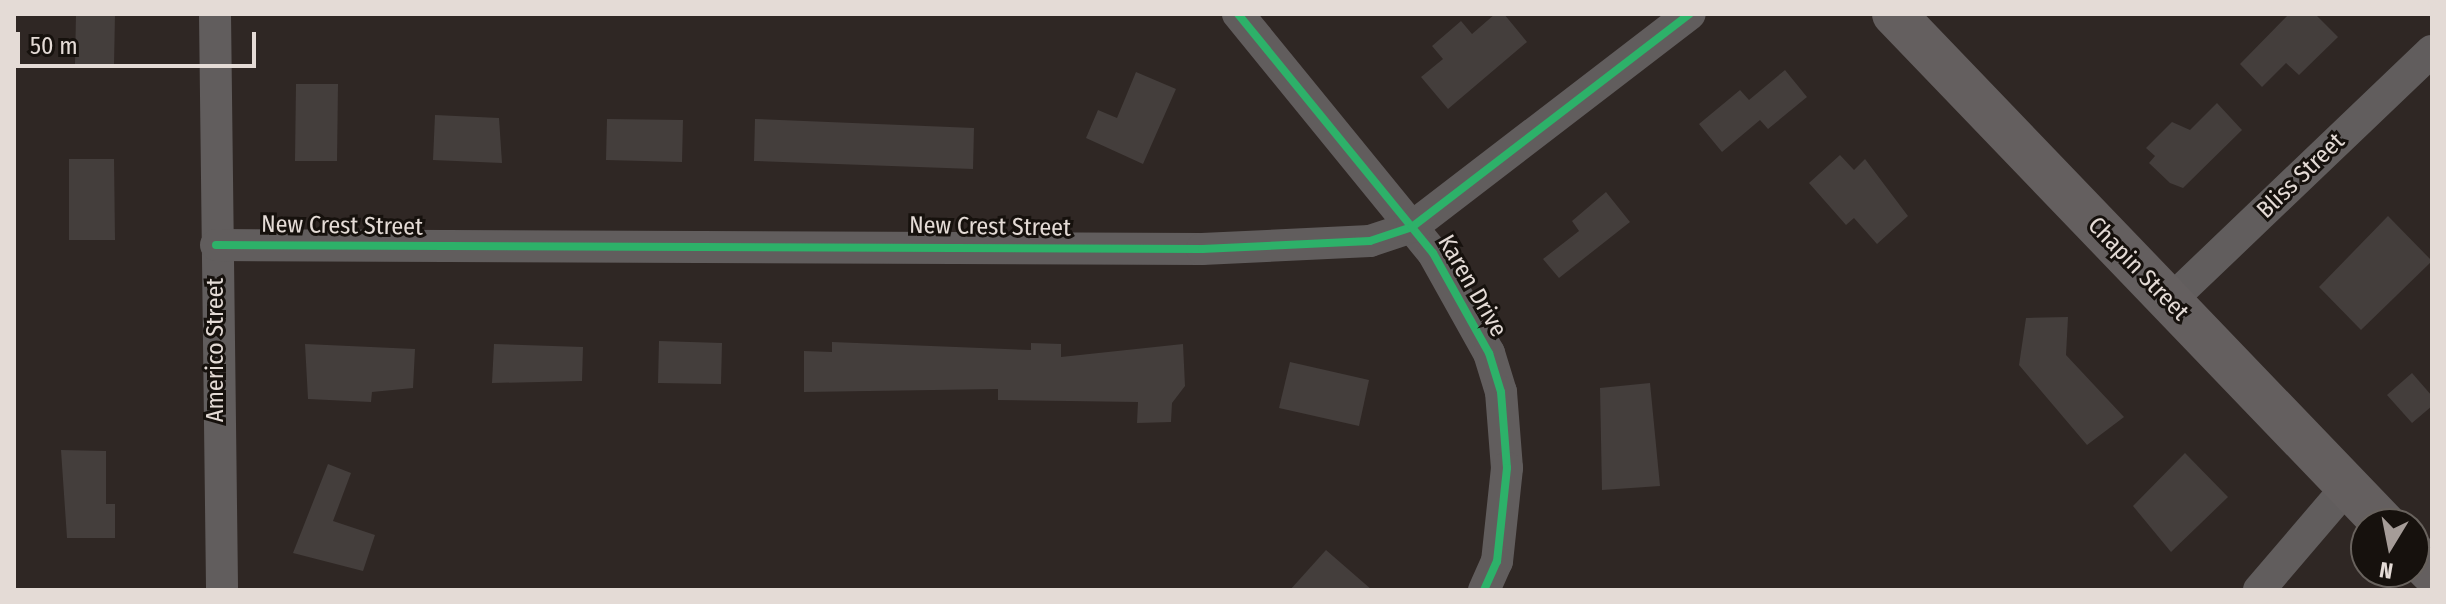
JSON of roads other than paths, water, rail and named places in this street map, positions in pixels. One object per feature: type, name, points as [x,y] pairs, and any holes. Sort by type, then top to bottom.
[{"type":"main road","name":"Chapin Street","points":[[1894,14],[2368,508]]},
{"type":"street","name":"Americo Street","points":[[215,14],[222,590]]},
{"type":"street","name":"Karen Drive","points":[[1238,14],[1412,227],[1471,316],[1501,392],[1504,514],[1484,590]]},
{"type":"street","name":"New Crest Street","points":[[216,245],[1231,249],[1330,246],[1412,227],[1690,14]]},
{"type":"street","name":"Bliss Street","points":[[2170,301],[2432,51]]},
{"type":"street","points":[[2259,590],[2347,487]]}]
